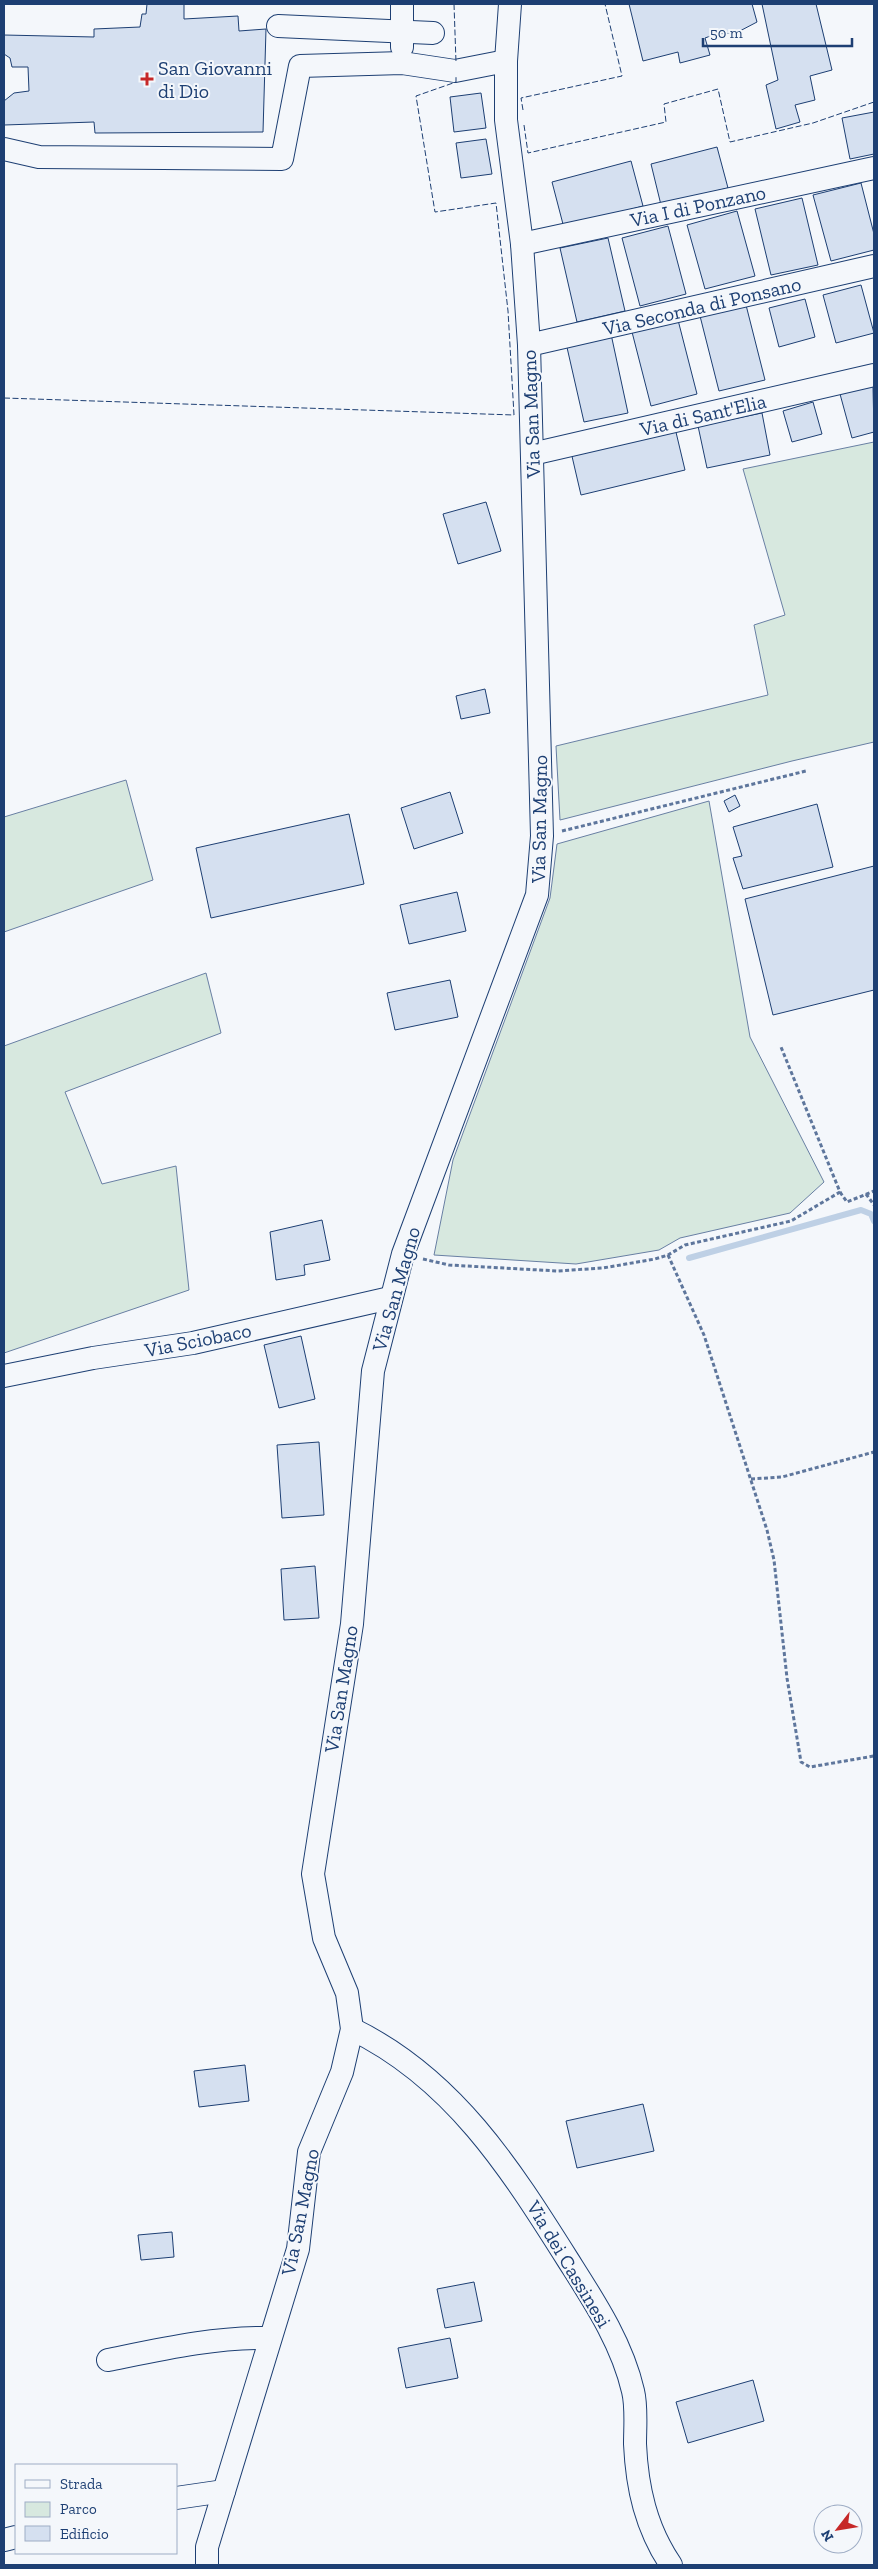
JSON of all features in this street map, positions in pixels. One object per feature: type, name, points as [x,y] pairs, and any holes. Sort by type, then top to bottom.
[{"type":"street","points":[[402,4],[402,64]]},
{"type":"street","name":"Via San Magno","points":[[207,2565],[207,2547],[298,2249],[309,2152],[342,2072],[352,2029],[348,1993],[324,1938],[313,1874],[352,1624],[373,1372],[390,1298],[403,1254],[537,895],[542,836],[529,345],[515,119],[506,61],[510,4]]},
{"type":"street","points":[[278,26],[433,33]]},
{"type":"street","points":[[4,149],[39,157],[282,159],[300,66],[402,64],[455,71],[506,61]]},
{"type":"street","name":"Via I di Ponzano","points":[[522,244],[874,168]]},
{"type":"street","name":"Via Seconda di Ponsano","points":[[529,345],[874,266]]},
{"type":"street","name":"Via di Sant'Elia","points":[[532,454],[874,375]]},
{"type":"street","name":"Via Sciobaco","points":[[4,1376],[93,1358],[193,1343],[390,1298]]},
{"type":"street","name":"Via dei Cassinesi","points":[[352,2029],[376,2041],[428,2078],[482,2132],[532,2202],[583,2283],[616,2342],[633,2392],[636,2453],[641,2499],[657,2544],[671,2565]]},
{"type":"street","points":[[108,2360],[196,2342],[234,2337],[270,2338]]},
{"type":"street","points":[[178,2498],[224,2491]]},
{"type":"path","points":[[542,836],[806,771]]},
{"type":"path","points":[[781,1047],[840,1192],[847,1202],[874,1191]]},
{"type":"path","points":[[403,1254],[449,1265],[557,1271],[602,1268],[668,1255],[684,1245],[792,1221],[840,1192]]},
{"type":"path","points":[[866,1194],[874,1205]]},
{"type":"path","points":[[668,1255],[704,1335],[767,1530],[774,1560],[787,1678],[801,1762],[810,1767],[874,1756]]},
{"type":"path","points":[[751,1479],[782,1478],[874,1452]]},
{"type":"green space","points":[[874,442],[874,742],[560,820],[556,746],[768,695],[754,625],[785,615],[743,469]]},
{"type":"green space","points":[[126,780],[153,880],[4,932],[4,817]]},
{"type":"green space","points":[[709,801],[750,1037],[824,1182],[790,1213],[680,1238],[659,1250],[576,1264],[434,1255],[453,1160],[550,898],[557,844]]},
{"type":"green space","points":[[206,973],[221,1033],[65,1092],[102,1184],[176,1166],[189,1290],[4,1353],[4,1046]]},
{"type":"building","name":"San Giovanni di Dio","points":[[147,4],[184,4],[184,19],[238,16],[239,31],[266,29],[263,132],[95,133],[94,122],[4,125],[4,101],[14,93],[29,91],[28,67],[12,67],[10,58],[4,54],[4,35],[94,37],[94,29],[140,27],[142,14],[146,14]]},
{"type":"building","points":[[629,4],[752,4],[757,22],[736,33],[716,34],[705,38],[710,55],[680,63],[678,52],[643,61]]},
{"type":"building","points":[[762,4],[816,4],[832,70],[810,76],[815,100],[795,105],[800,122],[776,129],[766,85],[778,80]]},
{"type":"building","points":[[481,93],[486,128],[454,132],[450,97]]},
{"type":"building","points":[[874,112],[874,154],[850,159],[842,118]]},
{"type":"building","points":[[486,139],[492,174],[461,178],[456,143]]},
{"type":"building","points":[[717,147],[728,188],[661,205],[651,164]]},
{"type":"building","points":[[631,161],[643,206],[564,228],[552,182]]},
{"type":"building","points":[[861,183],[874,234],[874,250],[831,261],[813,195]]},
{"type":"building","points":[[802,198],[818,265],[771,275],[755,209]]},
{"type":"building","points":[[737,211],[755,276],[705,289],[687,225]]},
{"type":"building","points":[[668,226],[686,294],[640,306],[622,238]]},
{"type":"building","points":[[608,238],[625,311],[577,322],[560,248]]},
{"type":"building","points":[[861,285],[874,333],[836,343],[823,295]]},
{"type":"building","points":[[805,299],[815,337],[779,347],[769,308]]},
{"type":"building","points":[[746,305],[765,380],[719,391],[700,316]]},
{"type":"building","points":[[678,320],[697,394],[651,406],[632,332]]},
{"type":"building","points":[[611,334],[628,413],[584,422],[566,343]]},
{"type":"building","points":[[873,386],[874,432],[852,438],[840,394]]},
{"type":"building","points":[[813,402],[822,434],[792,442],[783,411]]},
{"type":"building","points":[[762,413],[770,455],[707,468],[698,426]]},
{"type":"building","points":[[675,428],[685,470],[581,495],[571,452]]},
{"type":"building","points":[[486,502],[501,551],[458,564],[443,514]]},
{"type":"building","points":[[485,689],[490,713],[461,719],[456,696]]},
{"type":"building","points":[[450,792],[463,833],[414,849],[401,808]]},
{"type":"building","points":[[735,795],[740,806],[729,812],[724,801]]},
{"type":"building","points":[[817,804],[833,867],[743,889],[733,858],[742,856],[733,827]]},
{"type":"building","points":[[349,814],[364,884],[211,918],[196,848]]},
{"type":"building","points":[[874,866],[874,990],[773,1015],[745,899]]},
{"type":"building","points":[[457,892],[466,931],[409,944],[400,905]]},
{"type":"building","points":[[450,980],[458,1017],[395,1030],[387,993]]},
{"type":"building","points":[[322,1220],[330,1260],[304,1265],[305,1275],[276,1280],[270,1232]]},
{"type":"building","points":[[301,1336],[315,1399],[279,1408],[264,1345]]},
{"type":"building","points":[[319,1442],[324,1515],[282,1518],[277,1445]]},
{"type":"building","points":[[315,1566],[319,1618],[284,1620],[281,1569]]},
{"type":"building","points":[[245,2065],[249,2101],[199,2107],[194,2071]]},
{"type":"building","points":[[643,2104],[654,2151],[577,2168],[566,2121]]},
{"type":"building","points":[[172,2232],[174,2257],[141,2260],[138,2235]]},
{"type":"building","points":[[474,2282],[482,2321],[445,2328],[437,2289]]},
{"type":"building","points":[[450,2338],[458,2378],[406,2388],[398,2348]]},
{"type":"building","points":[[753,2380],[764,2421],[688,2443],[676,2402]]},
{"type":"waterway","points":[[689,1258],[861,1210],[871,1214],[874,1221]]},
{"type":"fence","points":[[454,4],[456,62]]},
{"type":"fence","points":[[523,110],[521,98],[622,76],[605,4]]},
{"type":"fence","points":[[4,398],[514,415],[508,311],[496,203],[435,212],[416,96],[456,82],[456,77]]},
{"type":"fence","points":[[524,125],[528,153],[666,122],[664,104],[718,89],[730,142],[813,123],[874,102]]},
{"type":"place","name":"San Giovanni di Dio","points":[[147,79]]}]
